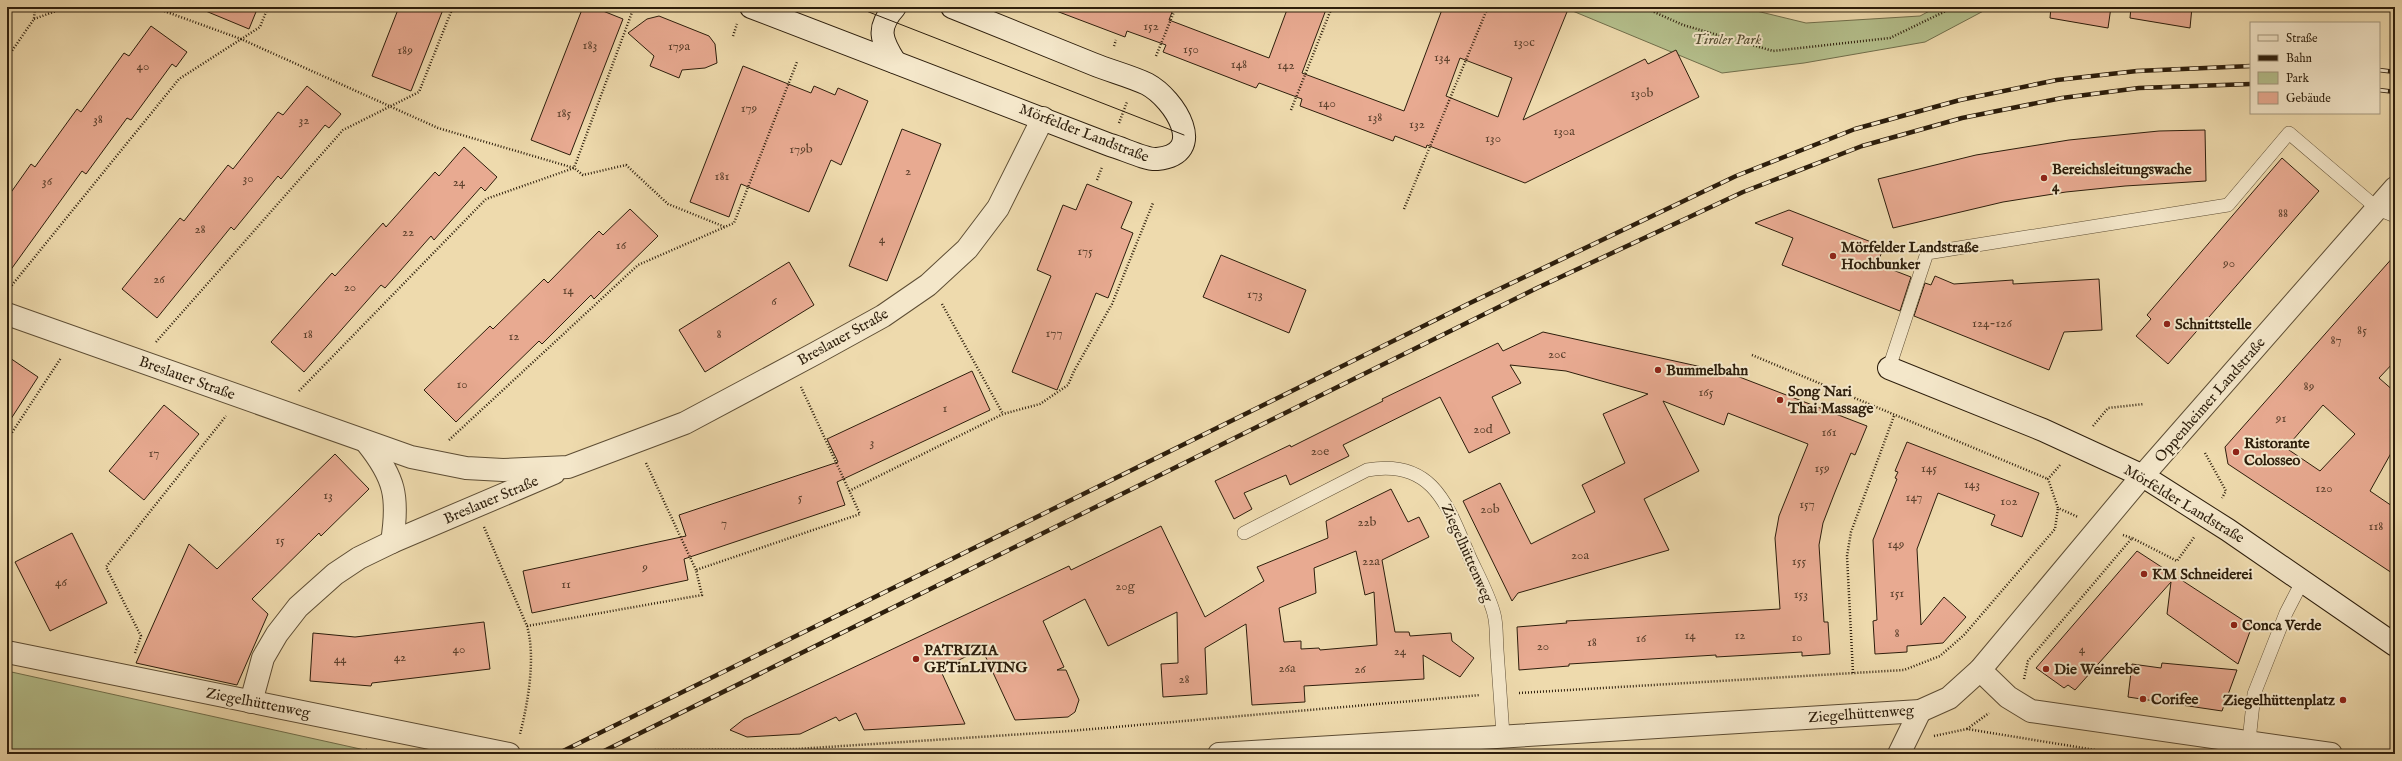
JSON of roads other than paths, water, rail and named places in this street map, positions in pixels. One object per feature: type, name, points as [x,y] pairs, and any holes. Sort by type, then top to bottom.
[{"type":"street","name":"Mörfelder Landstraße","points":[[751,7],[1110,145],[1155,159],[1173,155],[1181,147],[1184,136],[1182,124],[1175,108],[1148,84],[1108,70],[952,7]]},
{"type":"street","points":[[895,7],[885,18],[881,29],[885,46],[895,62]]},
{"type":"street","name":"Breslauer Straße","points":[[251,702],[263,658],[277,634],[298,607],[335,574],[360,558],[392,542],[568,467],[685,423],[884,316],[930,283],[967,249],[998,208],[1043,118]]},
{"type":"street","name":"Oppenheimer Landstraße","points":[[1980,670],[2143,476],[2387,212],[2395,188]]},
{"type":"street","name":"Breslauer Straße","points":[[7,314],[367,443],[428,460],[466,468],[504,470],[568,467]]},
{"type":"street","name":"Mörfelder Landstraße","points":[[1889,368],[2043,430],[2143,476],[2303,580],[2395,644]]},
{"type":"street","points":[[367,443],[384,465],[393,489],[396,514],[392,542]]},
{"type":"street","name":"Ziegelhüttenweg","points":[[7,652],[509,754]]},
{"type":"street","points":[[1980,670],[2008,698],[2031,711],[2249,741],[2331,754]]},
{"type":"street","name":"Ziegelhüttenweg","points":[[1219,754],[1405,748],[1503,735],[1920,711],[1949,698],[1980,670]]},
{"type":"street","points":[[1902,748],[1920,711]]},
{"type":"lane","points":[[1889,368],[1927,253],[2228,205],[2289,133],[2387,212]]},
{"type":"lane","name":"Ziegelhüttenweg","points":[[1244,532],[1367,470],[1385,466],[1398,468],[1413,471],[1426,480],[1440,494],[1450,511],[1494,614],[1503,735]]},
{"type":"lane","points":[[2249,741],[2254,694],[2286,612],[2303,580]]},
{"type":"tram line","points":[[856,7],[1184,135]]},
{"type":"railway","points":[[557,754],[1470,303],[1736,176],[1855,129],[1960,100],[2057,80],[2137,71],[2250,66]]},
{"type":"railway","points":[[2380,70],[2395,72]]},
{"type":"railway","points":[[598,754],[1537,288],[1743,192],[1862,146],[1962,118],[2062,98],[2139,88],[2250,84]]},
{"type":"railway","points":[[2380,90],[2395,92]]},
{"type":"place","name":"Bereichsleitungswache 4","points":[[2044,178]]},
{"type":"place","name":"Mörfelder Landstraße Hochbunker","points":[[1833,256]]},
{"type":"place","name":"Schnittstelle","points":[[2167,324]]},
{"type":"place","name":"Bummelbahn","points":[[1658,370]]},
{"type":"place","name":"Song Nari Thai Massage","points":[[1780,400]]},
{"type":"place","name":"Ristorante Colosseo","points":[[2236,452]]},
{"type":"place","name":"KM Schneiderei","points":[[2144,574]]},
{"type":"place","name":"Conca Verde","points":[[2234,625]]},
{"type":"place","name":"PATRIZIA GETinLIVING","points":[[916,659]]},
{"type":"place","name":"Die Weinrebe","points":[[2046,669]]},
{"type":"place","name":"Corifee","points":[[2143,699]]},
{"type":"place","name":"Ziegelhüttenplatz","points":[[2343,700]]},
{"type":"park label","name":"Tiroler Park","points":[[1727,39]]}]
